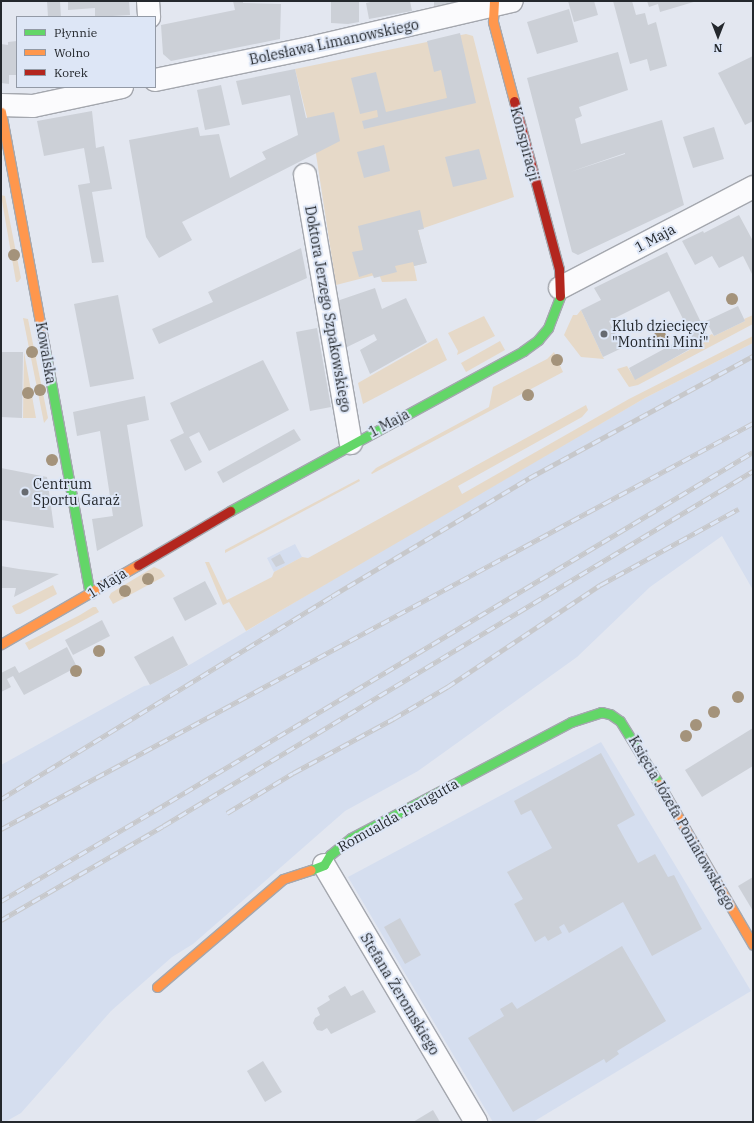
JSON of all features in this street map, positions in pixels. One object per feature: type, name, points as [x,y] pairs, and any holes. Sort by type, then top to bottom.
[{"type":"street","points":[[148,1],[149,16]]},
{"type":"street","name":"Bolesława Limanowskiego","points":[[156,80],[310,48],[500,3]]},
{"type":"street","name":"Konspiracji","points":[[500,3],[493,22],[555,253],[560,288]]},
{"type":"street","points":[[1,105],[33,106],[117,88]]},
{"type":"street","name":"Kowalska","points":[[1,112],[90,594]]},
{"type":"street","name":"Doktora Jerzego Szpakowskiego","points":[[305,175],[351,443]]},
{"type":"street","name":"1 Maja","points":[[1,644],[90,594],[201,527],[351,443],[523,351],[538,340],[548,328],[557,308],[560,288],[753,187]]},
{"type":"street","name":"Romualda Traugutta","points":[[324,865],[330,854],[351,838],[571,722],[601,712]]},
{"type":"street","name":"Księcia Józefa Poniatowskiego","points":[[601,712],[610,714],[620,721],[628,732],[753,944]]},
{"type":"street","points":[[157,987],[283,879],[305,870],[324,865]]},
{"type":"street","name":"Stefana Żeromskiego","points":[[324,865],[476,1122]]},
{"type":"shaded area","points":[[466,34],[473,36],[514,197],[418,230],[426,263],[414,266],[417,281],[382,282],[379,274],[336,285],[316,154],[295,69]]},
{"type":"shaded area","points":[[1,195],[5,196],[21,278],[18,282],[16,282]]},
{"type":"shaded area","points":[[581,310],[604,359],[581,357],[564,335],[573,315],[577,315]]},
{"type":"shaded area","points":[[753,315],[753,324],[638,385],[629,387],[617,369],[627,366],[635,379],[710,339],[708,336],[712,334],[714,336],[745,321],[744,319]]},
{"type":"shaded area","points":[[484,316],[495,336],[457,355],[458,351],[448,333]]},
{"type":"shaded area","points":[[23,318],[28,319],[48,418],[44,423]]},
{"type":"shaded area","points":[[753,336],[753,343],[645,398],[246,631],[229,602],[223,605],[205,562],[209,562],[227,600],[272,577],[274,572],[302,557],[308,558],[586,405],[588,410],[582,417],[458,486],[462,494],[629,399]]},
{"type":"shaded area","points":[[437,338],[447,360],[363,404],[358,383]]},
{"type":"shaded area","points":[[500,341],[505,350],[466,372],[461,363]]},
{"type":"shaded area","points":[[753,343],[753,590],[722,536],[650,587],[577,657],[418,771],[345,811],[193,944],[172,957],[111,1011],[21,1113],[5,1122],[1,1122],[1,765],[144,686],[150,685],[191,664],[398,541],[645,398]]},
{"type":"shaded area","points":[[24,352],[36,418],[23,418]]},
{"type":"shaded area","points":[[554,352],[563,372],[372,474],[371,473],[376,468],[489,407],[493,387],[547,359]]},
{"type":"shaded area","points":[[359,479],[360,481],[225,553],[225,550]]},
{"type":"shaded area","points":[[295,544],[302,557],[274,572],[267,558]]},
{"type":"shaded area","points":[[154,567],[161,570],[165,576],[113,604],[109,597],[111,593]]},
{"type":"shaded area","points":[[53,585],[57,594],[20,614],[16,614],[12,606]]},
{"type":"shaded area","points":[[93,607],[96,607],[99,612],[29,650],[25,643]]},
{"type":"shaded area","points":[[601,742],[751,991],[533,1122],[493,1122],[348,877]]},
{"type":"building","points":[[47,1],[60,1],[61,16],[48,16]]},
{"type":"building","points":[[68,1],[129,1],[130,15],[95,16],[95,8],[68,10]]},
{"type":"building","points":[[233,1],[243,1],[243,3],[281,4],[280,39],[171,61],[163,54],[161,25],[235,10]]},
{"type":"building","points":[[331,1],[359,1],[359,22],[348,24],[331,23]]},
{"type":"building","points":[[375,1],[410,1],[412,11],[369,19],[366,3]]},
{"type":"building","points":[[434,1],[460,1],[460,2],[434,7]]},
{"type":"building","points":[[568,1],[594,1],[598,15],[574,22]]},
{"type":"building","points":[[613,1],[632,1],[636,15],[645,13],[648,25],[656,22],[667,66],[650,71],[647,59],[630,64]]},
{"type":"building","points":[[647,1],[697,1],[660,12],[658,4],[649,7]]},
{"type":"building","points":[[569,9],[578,42],[537,54],[527,22]]},
{"type":"building","points":[[460,33],[476,103],[364,129],[362,121],[378,117],[377,110],[360,114],[351,78],[376,72],[386,112],[447,98],[441,70],[434,72],[427,41]]},
{"type":"building","points":[[16,41],[16,75],[9,75],[9,84],[1,83],[1,44],[8,45],[8,42]]},
{"type":"building","points":[[618,52],[628,90],[579,107],[582,116],[575,119],[581,144],[662,120],[684,205],[578,255],[572,252],[527,78]],"holes":[[[625,153],[625,154],[570,172]]]},
{"type":"building","points":[[753,56],[753,121],[745,125],[718,73]]},
{"type":"building","points":[[295,69],[306,118],[334,112],[340,141],[182,222],[192,240],[159,258],[146,237],[129,140],[198,127],[200,136],[219,134],[230,178],[266,159],[262,152],[298,135],[290,95],[242,105],[236,81]]},
{"type":"building","points":[[221,85],[230,125],[205,130],[197,90]]},
{"type":"building","points":[[92,111],[96,148],[104,146],[112,189],[92,192],[104,262],[92,263],[78,185],[90,183],[84,148],[44,156],[37,121]]},
{"type":"building","points":[[714,127],[724,159],[693,168],[683,137]]},
{"type":"building","points":[[384,145],[390,171],[364,178],[357,152]]},
{"type":"building","points":[[479,149],[487,179],[453,187],[445,157]]},
{"type":"building","points":[[420,210],[424,229],[418,230],[427,263],[414,266],[413,262],[395,266],[397,272],[374,278],[372,273],[359,277],[352,252],[363,250],[358,226]]},
{"type":"building","points":[[739,215],[753,241],[753,276],[743,256],[719,268],[712,256],[695,265],[682,241],[703,231],[704,233]]},
{"type":"building","points":[[301,248],[307,278],[159,344],[152,329],[213,302],[208,292]]},
{"type":"building","points":[[667,252],[709,339],[696,345],[669,291],[609,321],[622,348],[603,357],[581,310],[601,300],[594,288]]},
{"type":"building","points":[[375,288],[382,309],[406,298],[427,342],[370,374],[360,350],[377,340],[374,334],[345,348],[337,301]]},
{"type":"building","points":[[118,295],[134,379],[90,387],[74,304]]},
{"type":"building","points":[[738,306],[745,321],[714,336],[706,321]]},
{"type":"building","points":[[317,328],[331,407],[310,411],[296,332]]},
{"type":"building","points":[[685,340],[690,349],[635,380],[629,368],[675,343],[676,345]]},
{"type":"building","points":[[1,352],[23,352],[22,418],[1,417]]},
{"type":"building","points":[[263,360],[289,410],[209,451],[199,432],[189,437],[202,462],[185,471],[170,440],[184,433],[170,403]]},
{"type":"building","points":[[145,396],[149,420],[127,425],[143,526],[97,551],[92,519],[113,516],[100,431],[77,436],[73,412]]},
{"type":"building","points":[[294,429],[301,440],[223,483],[217,472]]},
{"type":"building","points":[[1,468],[47,477],[54,528],[1,520]]},
{"type":"building","points":[[280,554],[285,563],[276,567],[271,559]]},
{"type":"building","points":[[1,566],[59,574],[14,597],[16,588],[1,588]]},
{"type":"building","points":[[205,581],[217,604],[185,621],[173,598]]},
{"type":"building","points":[[102,620],[110,636],[73,655],[65,640]]},
{"type":"building","points":[[173,636],[188,665],[150,685],[134,657]]},
{"type":"building","points":[[67,647],[77,667],[24,695],[13,676],[7,679],[11,687],[1,692],[1,673],[15,666],[19,673]]},
{"type":"building","points":[[753,728],[753,766],[702,797],[685,770]]},
{"type":"building","points":[[601,753],[635,815],[617,825],[638,863],[655,854],[668,877],[674,875],[702,929],[652,956],[623,902],[569,933],[564,924],[559,927],[562,933],[548,941],[545,936],[535,942],[514,904],[523,899],[507,872],[552,848],[531,810],[521,815],[514,801]]},
{"type":"building","points":[[753,877],[753,911],[738,886]]},
{"type":"building","points":[[400,918],[421,955],[405,964],[384,927]]},
{"type":"building","points":[[622,946],[666,1021],[617,1051],[619,1054],[606,1063],[604,1059],[513,1112],[468,1038],[504,1016],[500,1009],[512,1002],[517,1009]]},
{"type":"building","points":[[345,986],[351,996],[363,990],[376,1012],[331,1034],[327,1028],[322,1031],[317,1030],[313,1023],[315,1018],[320,1015],[317,1008],[330,1000],[328,996]]},
{"type":"building","points":[[263,1061],[282,1092],[265,1102],[247,1071]]},
{"type":"building","points":[[433,1110],[440,1122],[413,1122]]},
{"type":"railway","points":[[1,799],[332,596],[529,478],[753,356]]},
{"type":"railway","points":[[1,829],[753,423]]},
{"type":"railway","points":[[1,901],[753,452]]},
{"type":"railway","points":[[1,920],[163,826],[753,471]]},
{"type":"railway","points":[[227,813],[293,773],[393,719],[447,687],[600,585],[738,509]]},
{"type":"traffic: fast","points":[[230,511],[523,351],[538,340],[548,328],[560,296]]},
{"type":"traffic: fast","points":[[44,344],[90,594]]},
{"type":"traffic: fast","points":[[311,870],[324,865],[330,855],[351,838],[571,722],[601,712],[610,714],[620,721],[659,784]]},
{"type":"traffic: slow","points":[[494,1],[493,22],[514,101]]},
{"type":"traffic: slow","points":[[1,112],[44,344]]},
{"type":"traffic: slow","points":[[1,644],[138,565]]},
{"type":"traffic: slow","points":[[659,784],[753,945]]},
{"type":"traffic: slow","points":[[157,987],[283,879],[311,870]]},
{"type":"traffic: jam","points":[[514,101],[559,269],[560,296]]},
{"type":"traffic: jam","points":[[138,565],[230,511]]},
{"type":"place","name":"Klub dziecięcy \"Montini Mini\"","points":[[604,334]]},
{"type":"place","name":"Centrum Sportu Garaż","points":[[25,492]]}]
